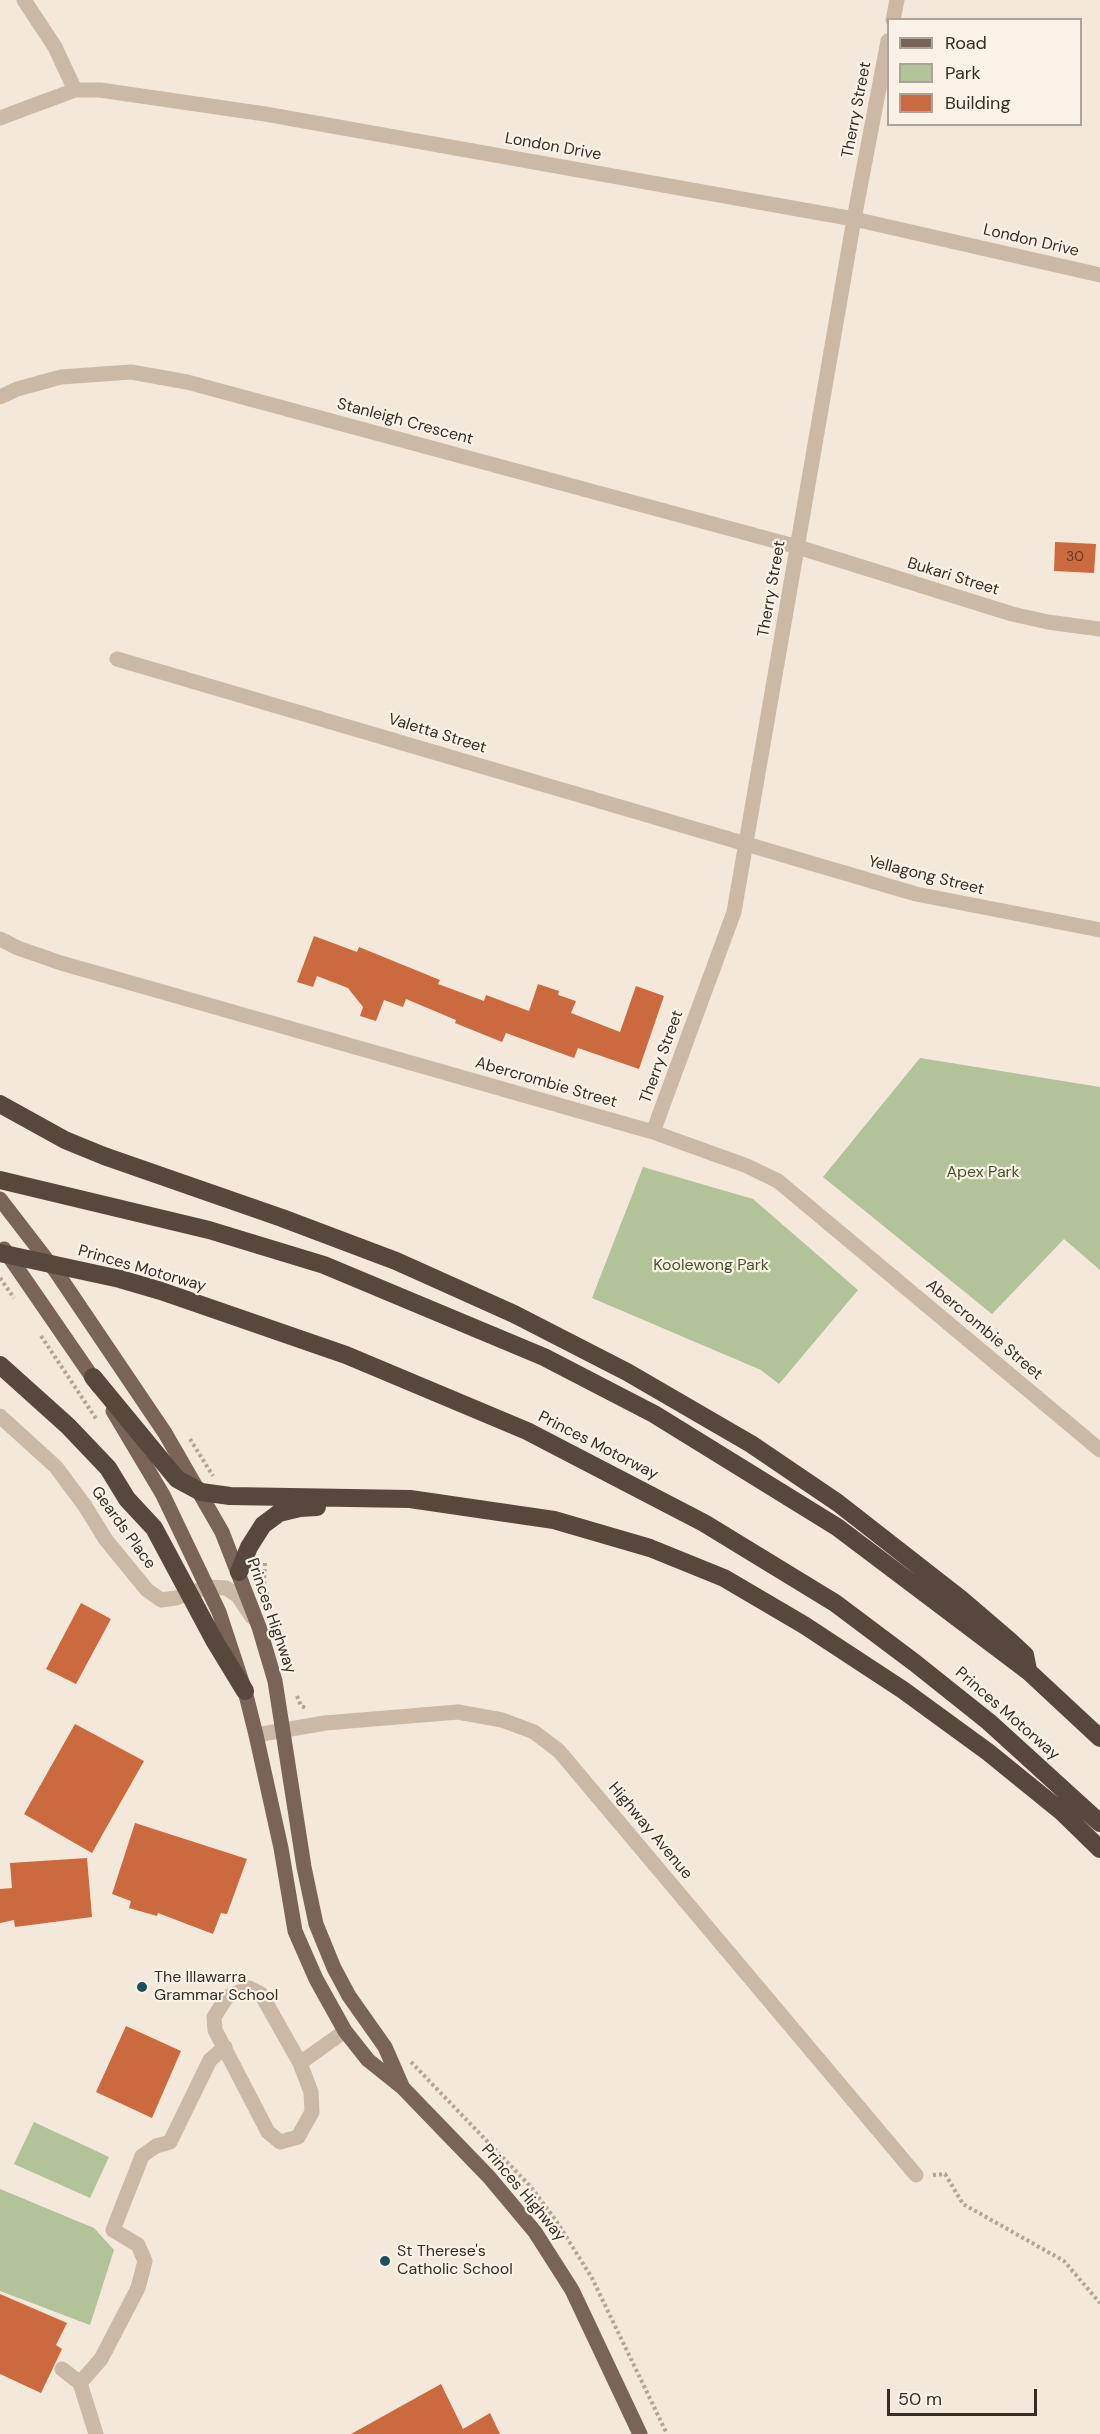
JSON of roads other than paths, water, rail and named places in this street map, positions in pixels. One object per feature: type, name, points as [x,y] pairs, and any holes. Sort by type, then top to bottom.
[{"type":"highway","points":[[0,1104],[65,1140],[104,1156],[282,1218],[396,1261],[514,1314],[627,1372],[751,1444],[845,1509],[943,1584],[1010,1641],[1025,1655],[1028,1671]]},
{"type":"highway","points":[[0,1180],[209,1230],[324,1265],[544,1357],[654,1414],[837,1527],[1028,1671],[1100,1738]]},
{"type":"highway","name":"Princes Motorway","points":[[0,1253],[120,1279],[161,1291],[346,1355],[527,1431],[704,1523],[835,1603],[989,1722],[1100,1823]]},
{"type":"highway","points":[[0,1365],[68,1426],[108,1468],[127,1500],[154,1528],[214,1640],[245,1691]]},
{"type":"highway","points":[[93,1377],[177,1479],[201,1492],[230,1496],[410,1499],[554,1520],[651,1548],[724,1578],[804,1625],[921,1703],[988,1752],[1054,1806],[1100,1849]]},
{"type":"highway","points":[[239,1572],[249,1547],[263,1525],[279,1513],[300,1508],[346,1505],[483,1509]]},
{"type":"main road","name":"Princes Highway","points":[[0,1199],[57,1273],[165,1433],[222,1532],[259,1627],[275,1682],[304,1867],[316,1924],[330,1960],[349,1996],[385,2047],[403,2088]]},
{"type":"main road","name":"Princes Highway","points":[[0,1244],[93,1377],[163,1495],[219,1612],[245,1691],[256,1735],[281,1848],[295,1931],[316,1978],[345,2031],[368,2060],[403,2088],[489,2177],[535,2232],[572,2290],[640,2434]]},
{"type":"street","points":[[24,0],[55,46],[75,90]]},
{"type":"street","points":[[893,18],[897,0]]},
{"type":"street","name":"Therry Street","points":[[653,1132],[734,912],[854,219],[887,46]]},
{"type":"street","name":"London Drive","points":[[0,118],[75,90],[100,90],[265,114],[854,219],[1100,275]]},
{"type":"street","name":"Stanleigh Crescent","points":[[0,397],[17,389],[60,377],[130,372],[187,382],[798,547]]},
{"type":"street","name":"Bukari Street","points":[[798,547],[1012,614],[1048,622],[1100,629]]},
{"type":"street","name":"Valetta Street","points":[[117,658],[746,845]]},
{"type":"street","name":"Yellagong Street","points":[[746,845],[934,898],[1100,930]]},
{"type":"street","name":"Abercrombie Street","points":[[0,939],[18,948],[62,963],[653,1132],[747,1166],[778,1181],[1100,1450]]},
{"type":"street","name":"Geards Place","points":[[0,1416],[56,1467],[85,1506],[106,1540],[147,1590],[160,1600],[176,1598],[208,1587]]},
{"type":"street","points":[[208,1587],[226,1588],[238,1596],[259,1627]]},
{"type":"street","name":"Highway Avenue","points":[[256,1735],[284,1729],[372,1718],[458,1712],[502,1720],[534,1732],[559,1751],[916,2175]]},
{"type":"street","points":[[249,1988],[261,1994],[300,2063],[311,2092],[312,2112],[298,2137],[280,2142],[268,2132],[216,2030],[214,2017],[227,1997],[249,1988]]},
{"type":"street","points":[[300,2063],[345,2031]]},
{"type":"street","points":[[80,2383],[101,2359],[138,2288],[145,2261],[138,2246],[112,2230],[142,2156],[156,2146],[170,2142],[210,2060],[225,2047]]},
{"type":"street","points":[[62,2369],[80,2383],[96,2434]]},
{"type":"place","name":"The Illawarra Grammar School","points":[[142,1987]]},
{"type":"place","name":"St Therese's Catholic School","points":[[385,2261]]},
{"type":"park label","name":"Apex Park","points":[[983,1173]]},
{"type":"park label","name":"Koolewong Park","points":[[711,1266]]}]
